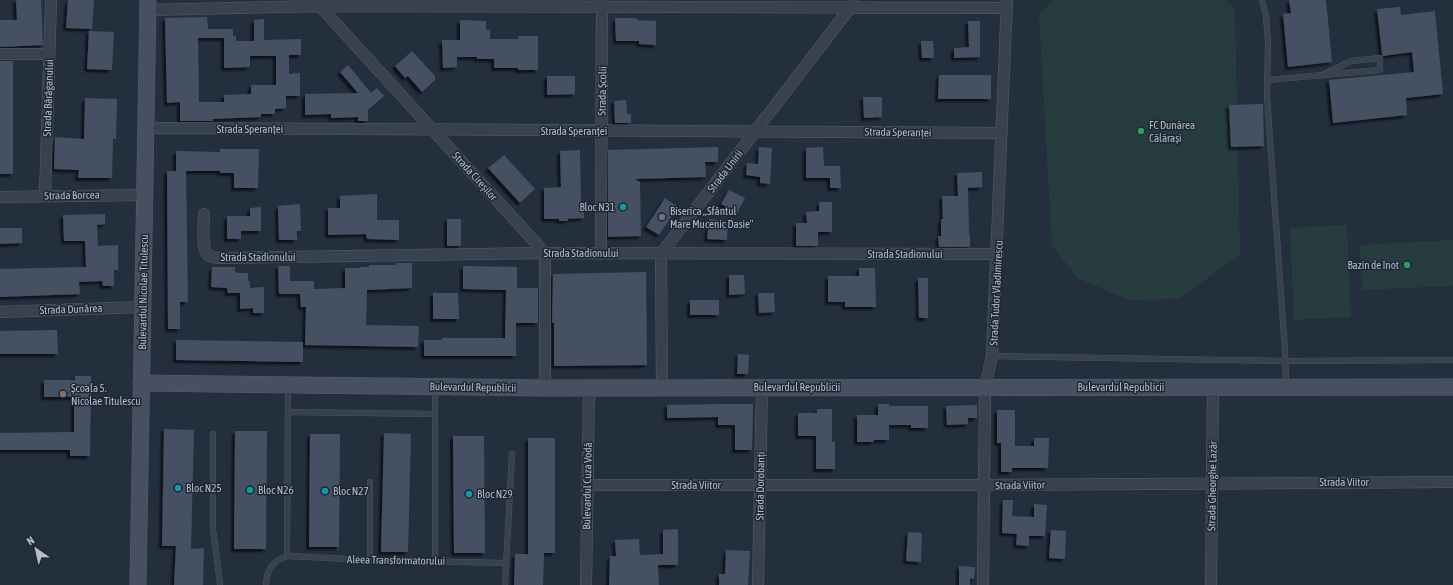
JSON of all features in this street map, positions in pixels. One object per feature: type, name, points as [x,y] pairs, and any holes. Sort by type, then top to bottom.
[{"type":"main road","name":"Bulevardul Nicolae Titulescu","points":[[138,585],[148,5]]},
{"type":"main road","name":"Bulevardul Republicii","points":[[141,384],[545,388],[1453,387]]},
{"type":"street","name":"Strada Bărăganului","points":[[45,196],[51,0]]},
{"type":"street","points":[[148,5],[317,3],[1007,4]]},
{"type":"street","name":"Strada Cireșilor","points":[[317,3],[545,253]]},
{"type":"street","name":"Strada Școlii","points":[[601,254],[602,3]]},
{"type":"street","name":"Strada Unirii","points":[[661,254],[854,4]]},
{"type":"street","name":"Strada Tudor Vladimirescu","points":[[983,585],[985,387],[992,356],[998,254],[1007,4]]},
{"type":"street","points":[[0,54],[49,54]]},
{"type":"street","name":"Strada Speranței","points":[[146,128],[601,131],[757,130],[1002,134]]},
{"type":"street","name":"Strada Borcea","points":[[0,197],[144,195]]},
{"type":"street","name":"Strada Stadionului","points":[[204,214],[205,250],[208,255],[215,258],[545,253],[998,254]]},
{"type":"street","points":[[545,253],[545,388]]},
{"type":"street","points":[[661,254],[662,388]]},
{"type":"street","name":"Strada Dunărea","points":[[0,312],[142,307]]},
{"type":"street","name":"Strada Dorobanți","points":[[758,585],[762,387]]},
{"type":"street","name":"Strada Gheorghe Lazăr","points":[[1211,585],[1213,387]]},
{"type":"street","name":"Bulevardul Cuza Vodă","points":[[586,585],[588,388]]},
{"type":"street","name":"Strada Viitor","points":[[587,485],[985,485],[1453,482]]},
{"type":"lane","points":[[1262,0],[1266,16],[1267,96],[1286,361],[1286,387]]},
{"type":"lane","points":[[1268,80],[1320,76],[1380,70],[1380,58],[1351,62],[1320,76]]},
{"type":"lane","points":[[992,356],[1286,361],[1453,360]]},
{"type":"lane","points":[[266,585],[270,567],[275,561],[287,556],[288,385]]},
{"type":"lane","points":[[435,386],[435,561]]},
{"type":"lane","points":[[288,412],[435,414]]},
{"type":"lane","points":[[213,434],[213,530],[220,585]]},
{"type":"lane","points":[[504,585],[512,454]]},
{"type":"lane","points":[[370,482],[370,560]]},
{"type":"lane","name":"Aleea Transformatorului","points":[[287,556],[370,560],[505,563]]},
{"type":"green space","name":"FC Dunărea Călărași","points":[[1054,0],[1225,0],[1235,9],[1240,255],[1178,299],[1128,300],[1078,278],[1052,246],[1039,15]]},
{"type":"green space","points":[[1347,225],[1351,317],[1294,320],[1290,228]]},
{"type":"green space","name":"Bazin de înot","points":[[1453,240],[1453,286],[1362,290],[1360,245]]},
{"type":"building","points":[[16,0],[41,0],[43,45],[0,47],[0,20],[17,20]]},
{"type":"building","points":[[68,0],[94,0],[92,29],[66,28]]},
{"type":"building","points":[[1289,0],[1326,0],[1332,62],[1288,67],[1283,14],[1291,13]]},
{"type":"building","points":[[1400,7],[1401,15],[1435,11],[1443,94],[1406,98],[1407,115],[1333,123],[1329,80],[1414,72],[1412,52],[1383,56],[1382,54],[1377,9]]},
{"type":"building","points":[[207,17],[208,29],[233,29],[233,36],[236,36],[236,41],[254,41],[254,20],[264,19],[264,40],[301,39],[301,55],[289,55],[289,74],[300,73],[300,96],[286,96],[286,108],[275,109],[275,114],[261,114],[261,117],[213,119],[213,121],[180,121],[180,102],[167,103],[165,18]],"holes":[[[198,38],[224,38],[224,68],[250,67],[250,56],[276,56],[276,85],[251,85],[251,94],[224,95],[224,102],[199,102]]]},
{"type":"building","points":[[615,18],[637,18],[637,20],[656,21],[656,45],[639,44],[639,41],[616,41]]},
{"type":"building","points":[[460,20],[486,21],[486,30],[490,30],[490,39],[518,39],[518,36],[538,36],[538,70],[494,68],[494,59],[477,59],[477,57],[457,57],[457,67],[443,68],[442,40],[460,40]]},
{"type":"building","points":[[968,21],[980,21],[980,57],[954,58],[954,48],[969,47]]},
{"type":"building","points":[[89,31],[114,32],[112,70],[87,69]]},
{"type":"building","points":[[921,41],[933,41],[934,58],[922,58]]},
{"type":"building","points":[[412,51],[435,76],[435,80],[422,92],[408,76],[405,78],[395,66]]},
{"type":"building","points":[[0,61],[13,61],[13,174],[0,174]]},
{"type":"building","points":[[348,65],[371,93],[377,88],[384,96],[368,110],[368,121],[358,121],[358,117],[331,118],[331,114],[305,115],[305,94],[358,93],[340,72]]},
{"type":"building","points":[[939,75],[991,75],[991,99],[938,99]]},
{"type":"building","points":[[547,76],[575,76],[575,94],[547,95]]},
{"type":"building","points":[[863,97],[882,97],[882,117],[864,118]]},
{"type":"building","points":[[85,98],[117,99],[116,139],[113,139],[112,178],[78,178],[79,170],[54,169],[55,137],[84,139]]},
{"type":"building","points":[[626,100],[627,114],[631,114],[631,123],[615,123],[614,101]]},
{"type":"building","points":[[1263,104],[1264,146],[1231,147],[1229,105]]},
{"type":"building","name":"Bloc N31","points":[[718,147],[718,162],[705,162],[706,177],[635,179],[640,182],[641,236],[608,237],[608,150]]},
{"type":"building","points":[[759,147],[772,148],[770,184],[760,183],[760,177],[746,175],[747,163],[758,164]]},
{"type":"building","points":[[823,147],[824,166],[840,166],[841,188],[830,188],[830,178],[806,178],[806,148]]},
{"type":"building","points":[[220,149],[259,149],[258,188],[234,188],[234,173],[220,173],[220,171],[186,171],[188,302],[180,302],[180,329],[168,329],[167,171],[176,171],[176,151],[220,152]]},
{"type":"building","points":[[580,150],[581,203],[584,203],[584,218],[568,219],[568,221],[559,221],[559,219],[544,219],[544,188],[561,187],[560,151]]},
{"type":"building","points":[[504,155],[535,189],[520,203],[488,168]]},
{"type":"building","points":[[982,172],[982,187],[968,188],[970,247],[939,247],[938,236],[941,236],[941,219],[943,219],[942,196],[958,196],[957,173]]},
{"type":"building","points":[[729,190],[745,198],[737,213],[721,204]]},
{"type":"building","points":[[377,194],[377,220],[399,220],[399,240],[367,239],[366,234],[328,235],[328,208],[340,208],[340,196]]},
{"type":"building","name":"Biserica „Sfântul Mare Mucenic Dasie\"","points":[[665,198],[678,207],[659,235],[646,227]]},
{"type":"building","points":[[819,202],[832,202],[832,232],[818,232],[818,246],[796,246],[796,223],[807,223],[806,212],[819,211]]},
{"type":"building","points":[[300,204],[301,231],[297,231],[297,240],[279,240],[278,206]]},
{"type":"building","points":[[261,207],[261,231],[241,231],[241,239],[227,239],[227,216],[250,216],[250,208]]},
{"type":"building","points":[[105,214],[105,224],[97,225],[98,246],[118,245],[118,270],[114,270],[114,286],[103,286],[102,281],[79,282],[80,294],[0,297],[0,269],[86,267],[85,241],[64,241],[63,215]]},
{"type":"building","points":[[447,219],[461,219],[461,246],[447,246]]},
{"type":"building","points":[[709,219],[728,221],[727,240],[707,239]]},
{"type":"building","points":[[0,228],[22,228],[22,243],[0,244]]},
{"type":"building","points":[[396,263],[412,263],[412,288],[367,290],[366,325],[419,326],[418,347],[305,345],[306,307],[301,307],[300,294],[279,294],[278,266],[290,266],[290,281],[314,281],[314,289],[345,288],[345,268],[369,267],[369,265],[396,265]]},
{"type":"building","points":[[463,266],[517,267],[517,288],[538,288],[538,323],[516,323],[516,356],[424,356],[424,340],[442,340],[442,338],[505,338],[506,290],[463,289]]},
{"type":"building","points":[[212,267],[235,267],[235,272],[237,273],[248,273],[250,288],[264,287],[264,313],[253,313],[253,308],[240,309],[240,293],[228,293],[227,288],[211,287]]},
{"type":"building","points":[[859,268],[875,268],[876,307],[845,307],[845,302],[828,302],[828,276],[859,276]]},
{"type":"building","points":[[646,272],[647,365],[554,366],[554,323],[552,323],[553,274]]},
{"type":"building","points":[[729,275],[744,275],[745,294],[729,295]]},
{"type":"building","points":[[918,278],[928,278],[928,318],[919,318]]},
{"type":"building","points":[[433,293],[458,293],[459,319],[433,319]]},
{"type":"building","points":[[758,293],[774,293],[775,312],[759,313]]},
{"type":"building","points":[[690,300],[719,300],[719,315],[690,315]]},
{"type":"building","points":[[57,330],[58,354],[0,354],[0,331]]},
{"type":"building","points":[[176,340],[303,342],[303,362],[176,360]]},
{"type":"building","points":[[738,354],[749,355],[748,374],[737,374]]},
{"type":"building","points":[[75,376],[91,376],[90,456],[70,456],[70,450],[0,450],[0,433],[74,432],[74,397],[44,397],[44,380],[75,380]]},
{"type":"building","points":[[753,404],[752,450],[735,450],[735,425],[718,425],[718,417],[667,418],[667,405]]},
{"type":"building","points":[[878,404],[889,404],[889,406],[928,406],[928,428],[911,428],[911,425],[889,425],[889,440],[857,442],[857,415],[878,415]]},
{"type":"building","points":[[977,405],[977,418],[968,418],[968,424],[947,425],[946,406]]},
{"type":"building","points":[[817,409],[832,409],[832,442],[835,442],[835,469],[816,469],[816,436],[798,436],[798,413],[817,413]]},
{"type":"building","points":[[997,410],[1015,410],[1015,446],[1034,446],[1034,438],[1049,438],[1048,468],[1012,468],[1012,472],[1001,472],[1001,443],[997,443]]},
{"type":"building","name":"Bloc N25","points":[[164,429],[194,430],[191,549],[204,548],[203,585],[174,585],[176,546],[162,546]]},
{"type":"building","name":"Bloc N26","points":[[235,431],[267,431],[266,549],[234,549]]},
{"type":"building","points":[[384,433],[411,434],[408,552],[381,552]]},
{"type":"building","name":"Bloc N27","points":[[310,434],[340,434],[339,547],[309,547]]},
{"type":"building","name":"Bloc N29","points":[[453,436],[484,436],[485,553],[454,553]]},
{"type":"building","points":[[528,438],[555,438],[555,553],[544,553],[543,585],[514,585],[515,554],[528,554]]},
{"type":"building","points":[[1003,500],[1013,500],[1012,516],[1034,517],[1034,504],[1047,505],[1045,536],[1029,536],[1029,546],[1016,545],[1017,534],[1002,533]]},
{"type":"building","points":[[678,529],[678,565],[658,565],[659,585],[609,585],[610,556],[616,556],[615,540],[639,539],[640,555],[663,554],[663,530]]},
{"type":"building","points":[[1051,530],[1066,531],[1065,559],[1049,558]]},
{"type":"building","points":[[908,532],[922,533],[921,562],[906,561]]},
{"type":"building","points":[[726,550],[750,551],[748,585],[719,585],[719,574],[725,574]]},
{"type":"building","points":[[959,566],[975,567],[974,579],[970,578],[970,585],[959,585]]},
{"type":"place","name":"FC Dunărea Călărași","points":[[1141,131]]},
{"type":"place","name":"Bloc N31","points":[[623,207]]},
{"type":"place","name":"Biserica „Sfântul Mare Mucenic Dasie\"","points":[[662,217]]},
{"type":"place","name":"Bazin de înot","points":[[1407,265]]},
{"type":"place","name":"Școala 5. Nicolae Titulescu","points":[[63,394]]},
{"type":"place","name":"Bloc N25","points":[[178,488]]},
{"type":"place","name":"Bloc N26","points":[[250,490]]},
{"type":"place","name":"Bloc N27","points":[[325,491]]},
{"type":"place","name":"Bloc N29","points":[[469,494]]}]
